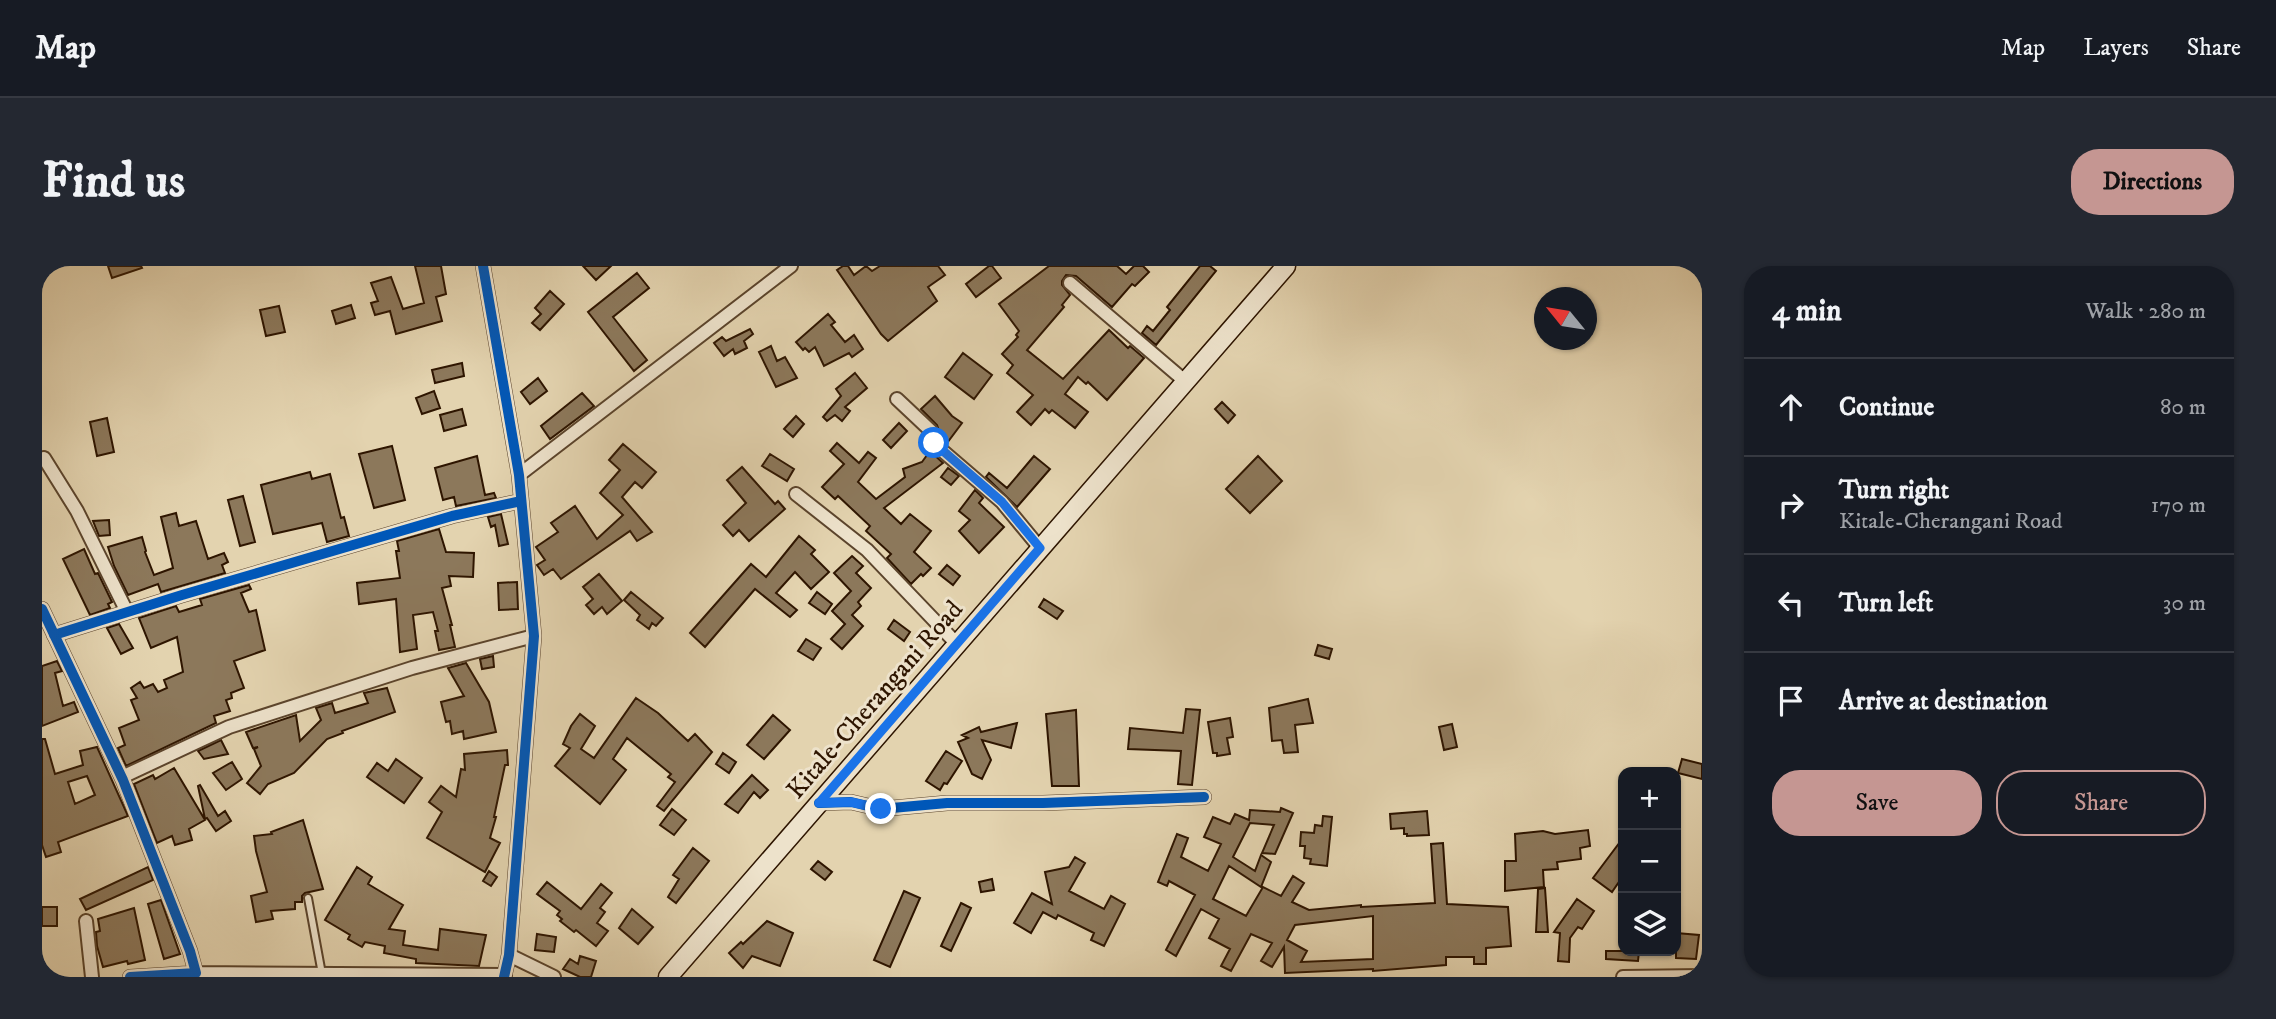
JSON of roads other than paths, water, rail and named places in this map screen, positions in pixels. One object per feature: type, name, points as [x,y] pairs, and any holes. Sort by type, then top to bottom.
[{"type":"main road","name":"Kitale-Cherangani Road","points":[[668,977],[1286,266]]},
{"type":"street","points":[[131,977],[196,973],[504,976],[509,955],[534,636],[519,475],[483,266]]},
{"type":"street","points":[[519,475],[791,266]]},
{"type":"street","points":[[1070,283],[1186,382]]},
{"type":"street","points":[[897,399],[931,431],[938,447],[1002,502],[1040,548]]},
{"type":"street","points":[[44,458],[77,511],[127,612]]},
{"type":"street","points":[[796,494],[867,550],[956,643]]},
{"type":"street","points":[[54,635],[452,516],[522,501]]},
{"type":"street","points":[[42,609],[122,777],[190,951],[196,973]]},
{"type":"street","points":[[122,777],[229,727],[387,676],[534,636]]},
{"type":"street","points":[[819,803],[851,802],[881,809],[947,803],[1043,803],[1204,797]]},
{"type":"street","points":[[86,921],[92,977]]},
{"type":"street","points":[[509,955],[554,977]]},
{"type":"street","points":[[1623,977],[1702,974]]},
{"type":"lane","points":[[308,898],[322,974]]}]
